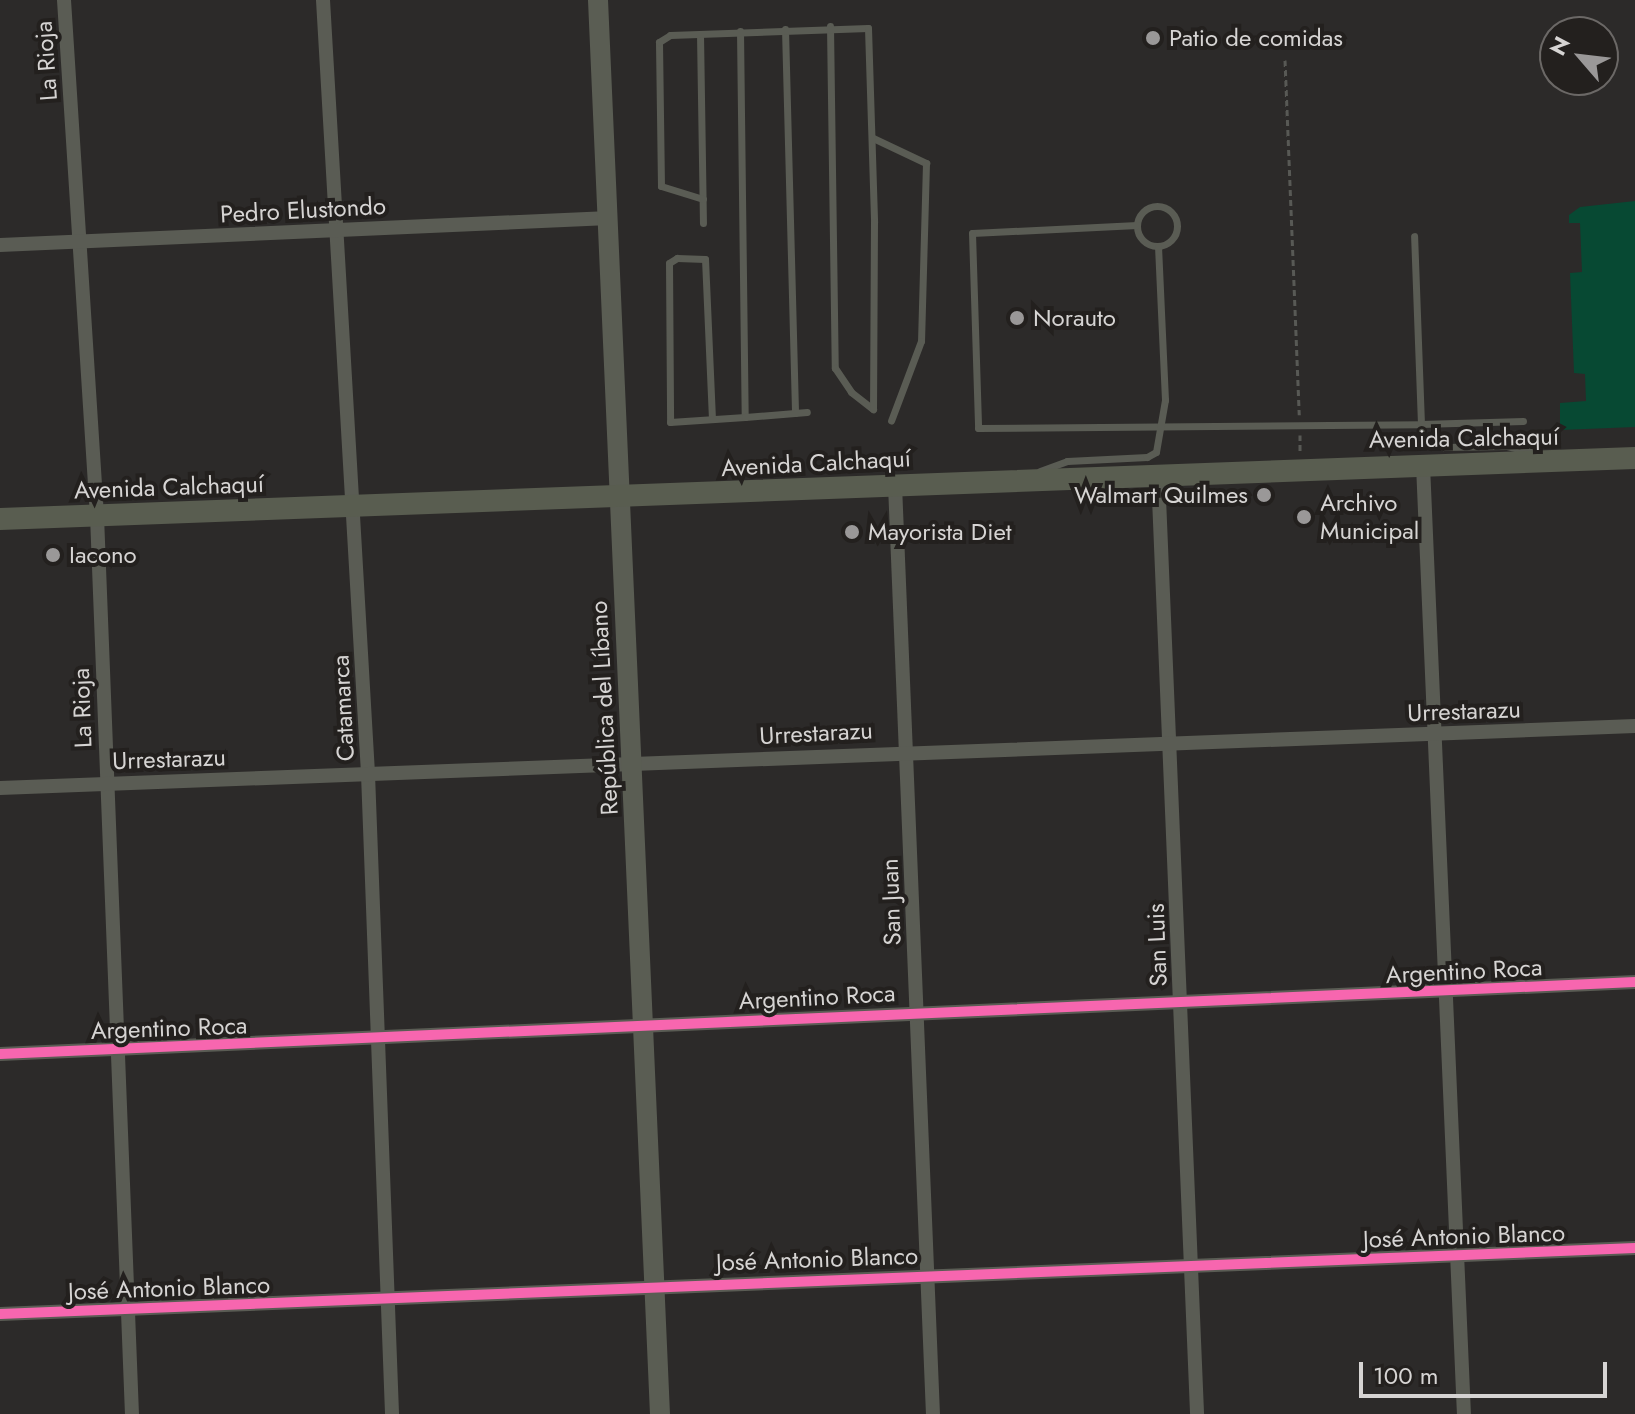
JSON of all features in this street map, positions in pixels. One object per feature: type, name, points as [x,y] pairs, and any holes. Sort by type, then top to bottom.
[{"type":"main road","name":"Avenida Calchaquí","points":[[0,519],[1301,467],[1635,458]]},
{"type":"street","name":"La Rioja","points":[[64,0],[97,516],[132,1414]]},
{"type":"street","name":"Catamarca","points":[[323,0],[368,774],[392,1414]]},
{"type":"street","name":"República del Líbano","points":[[598,0],[660,1414]]},
{"type":"street","name":"Pedro Elustondo","points":[[0,245],[609,218]]},
{"type":"street","points":[[1423,465],[1464,1414]]},
{"type":"street","name":"San Luis","points":[[1158,474],[1172,745],[1197,1414]]},
{"type":"street","name":"San Juan","points":[[895,485],[933,1414]]},
{"type":"street","name":"Urrestarazu","points":[[0,788],[907,751],[1172,745],[1635,726]]},
{"type":"street","name":"Argentino Roca","points":[[0,1054],[918,1013],[1181,1005],[1635,982]]},
{"type":"street","name":"José Antonio Blanco","points":[[0,1314],[130,1312],[928,1274],[1192,1267],[1635,1248]]},
{"type":"lane","points":[[703,199],[661,186],[659,42],[670,35],[830,26],[861,25],[871,33],[873,409],[851,392],[835,368],[830,26]]},
{"type":"lane","points":[[785,29],[795,413]]},
{"type":"lane","points":[[740,31],[745,417]]},
{"type":"lane","points":[[700,34],[703,223]]},
{"type":"lane","points":[[873,138],[926,163],[921,341],[891,421]]},
{"type":"lane","points":[[1137,225],[1146,209],[1169,211],[1176,231],[1158,247]]},
{"type":"lane","points":[[1137,225],[1145,243],[1158,247]]},
{"type":"lane","points":[[1137,225],[972,233],[978,428],[1159,424],[1177,430],[1523,421]]},
{"type":"lane","points":[[1414,236],[1422,435],[1443,447],[1507,446],[1565,461]]},
{"type":"lane","points":[[1020,479],[1067,461],[1147,457],[1156,452],[1165,400],[1158,247]]},
{"type":"lane","points":[[712,419],[705,259],[677,258],[669,263],[670,422],[745,417],[807,412]]},
{"type":"path","points":[[1285,60],[1301,467]]},
{"type":"green space","points":[[1635,201],[1635,427],[1560,430],[1560,403],[1586,401],[1585,374],[1574,373],[1570,273],[1582,272],[1580,223],[1569,223],[1569,215],[1580,207]]},
{"type":"cycle path","points":[[0,1054],[1635,982]]},
{"type":"cycle path","points":[[0,1314],[1635,1248]]},
{"type":"place","name":"Patio de comidas","points":[[1153,38]]},
{"type":"place","name":"Norauto","points":[[1017,318]]},
{"type":"place","name":"Walmart Quilmes","points":[[1264,495]]},
{"type":"place","name":"Archivo Municipal","points":[[1304,517]]},
{"type":"place","name":"Mayorista Diet","points":[[852,532]]},
{"type":"place","name":"Iacono","points":[[53,555]]}]
